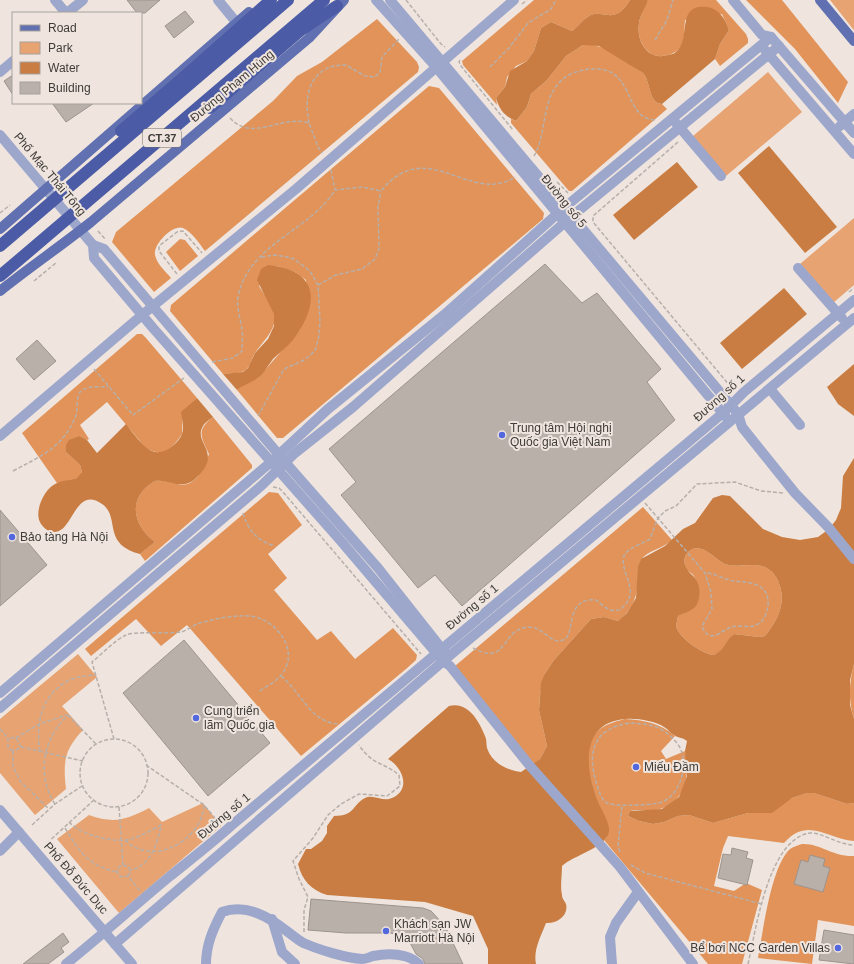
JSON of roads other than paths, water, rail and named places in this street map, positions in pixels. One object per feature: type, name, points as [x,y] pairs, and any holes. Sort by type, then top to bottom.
[{"type":"highway","points":[[0,235],[272,0]]},
{"type":"highway","name":"CT.37","points":[[0,246],[288,0]]},
{"type":"highway","name":"CT.37","points":[[0,276],[324,0]]},
{"type":"highway","points":[[0,280],[93,208],[301,30],[341,3]]},
{"type":"main road","points":[[0,229],[236,22],[264,0]]},
{"type":"main road","points":[[820,0],[854,42]]},
{"type":"main road","name":"Đường Phạm Hùng","points":[[0,291],[81,230],[309,38],[341,3]]},
{"type":"street","points":[[55,0],[66,12]]},
{"type":"street","points":[[68,12],[83,0]]},
{"type":"street","points":[[218,0],[236,22]]},
{"type":"street","name":"Đường số 5","points":[[376,0],[439,64]]},
{"type":"street","name":"Đường số 5","points":[[390,0],[439,64],[562,211],[568,221],[726,417]]},
{"type":"street","points":[[733,0],[765,39],[779,46],[854,133]]},
{"type":"street","points":[[0,436],[142,315],[296,189],[439,64],[517,3]]},
{"type":"street","points":[[765,39],[768,55],[854,154]]},
{"type":"street","points":[[0,693],[87,618],[274,466],[328,409],[395,356],[562,211],[765,39]]},
{"type":"street","points":[[282,458],[336,421],[353,407],[568,221],[683,131],[779,46]]},
{"type":"street","points":[[0,72],[12,62]]},
{"type":"street","points":[[834,131],[854,114]]},
{"type":"street","points":[[672,119],[721,176]]},
{"type":"street","name":"Phố Mạc Thái Tông","points":[[0,135],[93,245]]},
{"type":"street","name":"Đường số 5","points":[[568,221],[738,414]]},
{"type":"street","points":[[444,657],[371,576],[344,537],[282,458],[104,249],[93,245],[94,258],[274,466],[344,537],[378,568],[444,657],[530,766],[599,844],[693,964]]},
{"type":"street","points":[[798,268],[837,313],[850,321]]},
{"type":"street","name":"Đường số 1","points":[[518,592],[570,555],[616,517],[640,502],[726,417],[730,404],[854,300]]},
{"type":"street","name":"Đường số 1","points":[[115,944],[256,823],[500,608],[609,507],[726,417],[738,414],[850,321]]},
{"type":"street","points":[[395,356],[402,365]]},
{"type":"street","points":[[770,388],[800,425]]},
{"type":"street","points":[[345,395],[353,407]]},
{"type":"street","points":[[328,409],[336,421]]},
{"type":"street","points":[[738,414],[742,427]]},
{"type":"street","points":[[726,417],[742,427],[796,493],[828,527],[854,559]]},
{"type":"street","points":[[0,708],[75,646],[94,628],[261,486],[274,466]]},
{"type":"street","points":[[629,491],[640,502]]},
{"type":"street","points":[[609,507],[616,517]]},
{"type":"street","points":[[576,536],[584,544]]},
{"type":"street","points":[[563,548],[570,555]]},
{"type":"street","points":[[371,576],[378,568]]},
{"type":"street","points":[[87,618],[94,628]]},
{"type":"street","points":[[67,635],[75,646]]},
{"type":"street","points":[[47,652],[55,662]]},
{"type":"street","name":"Đường số 1","points":[[66,964],[105,933],[169,877],[444,657]]},
{"type":"street","name":"Phố Đỗ Đức Dục","points":[[0,810],[132,964]]},
{"type":"street","points":[[248,813],[256,823]]},
{"type":"street","points":[[0,852],[20,832]]},
{"type":"street","points":[[207,848],[216,857]]},
{"type":"street","points":[[612,964],[610,937],[616,923],[638,892]]},
{"type":"street","points":[[206,964],[206,952],[211,935],[222,912],[229,909],[260,913],[272,919],[305,944],[361,962],[374,956],[398,955],[413,958],[419,964]]},
{"type":"street","points":[[272,919],[282,952],[294,964]]},
{"type":"water","points":[[630,0],[648,0],[640,20],[639,37],[649,53],[661,56],[676,52],[681,46],[687,16],[691,11],[697,7],[707,7],[719,12],[724,18],[729,30],[720,44],[715,59],[662,104],[657,103],[654,100],[646,77],[643,73],[599,46],[583,45],[566,56],[547,80],[531,94],[527,107],[516,121],[503,112],[496,98],[505,87],[510,71],[527,61],[534,51],[541,28],[551,22],[572,31],[584,19],[594,14],[614,15],[619,13]]},
{"type":"water","points":[[769,146],[837,227],[805,253],[738,173]]},
{"type":"water","points":[[677,162],[698,187],[634,240],[613,215]]},
{"type":"water","points":[[268,265],[285,268],[298,274],[306,281],[310,291],[311,302],[308,314],[302,327],[293,340],[273,359],[260,376],[237,390],[223,374],[243,372],[248,368],[255,353],[268,339],[274,326],[274,314],[257,280],[261,269]]},
{"type":"water","points":[[784,288],[807,314],[742,369],[720,343]]},
{"type":"water","points":[[854,364],[854,416],[838,404],[827,387]]},
{"type":"water","points":[[197,398],[213,417],[204,425],[201,433],[208,454],[206,466],[195,479],[187,483],[178,484],[155,481],[140,495],[137,503],[136,511],[141,528],[155,542],[140,554],[128,550],[120,544],[116,537],[107,509],[102,504],[93,500],[86,500],[80,505],[66,525],[60,530],[54,532],[46,530],[41,524],[38,514],[44,495],[52,486],[59,482],[77,478],[82,472],[80,465],[66,452],[66,445],[69,440],[80,436],[87,440],[97,453],[126,424],[145,447],[152,451],[161,452],[170,448],[180,438],[183,432],[181,412]]},
{"type":"water","points":[[854,458],[854,664],[850,680],[850,705],[854,719],[854,803],[847,804],[814,793],[807,793],[792,798],[772,813],[748,813],[713,823],[689,815],[678,816],[664,822],[653,824],[639,821],[628,816],[630,811],[662,809],[679,797],[687,776],[685,751],[687,741],[676,736],[660,725],[640,720],[626,719],[611,722],[601,728],[594,737],[590,748],[589,759],[592,785],[597,801],[608,823],[609,831],[603,842],[562,866],[561,888],[562,898],[566,904],[566,912],[558,921],[546,923],[537,948],[535,959],[536,964],[488,964],[488,949],[473,916],[425,902],[327,895],[321,893],[308,884],[302,875],[298,864],[306,849],[311,849],[322,841],[327,833],[327,826],[334,816],[341,816],[350,812],[365,798],[371,797],[389,799],[396,796],[401,791],[403,780],[401,774],[394,763],[388,759],[449,706],[462,706],[472,714],[483,730],[489,753],[500,765],[510,770],[521,772],[540,759],[547,746],[539,710],[541,683],[544,675],[554,660],[591,619],[604,617],[618,621],[627,613],[636,598],[638,566],[641,559],[665,546],[683,529],[695,523],[713,498],[722,495],[730,496],[763,529],[782,537],[800,540],[818,537],[829,529],[836,520],[841,508],[843,476]],"holes":[[[700,548],[725,564],[734,566],[762,566],[775,575],[780,585],[782,600],[781,608],[775,622],[765,636],[759,637],[734,634],[721,650],[714,655],[697,649],[678,631],[676,626],[678,616],[695,607],[700,593],[697,581],[689,572],[684,562],[687,553],[692,549]]]},
{"type":"place","name":"Trung tâm Hội nghị Quốc gia Việt Nam","points":[[502,435]]},
{"type":"place","name":"Bảo tàng Hà Nội","points":[[12,537]]},
{"type":"place","name":"Cung triển lãm Quốc gia","points":[[196,718]]},
{"type":"place","name":"Miếu Đầm","points":[[636,767]]},
{"type":"place","name":"Khách sạn JW Marriott Hà Nội","points":[[386,931]]},
{"type":"place","name":"Bể bơi NCC Garden Villas","points":[[838,948]]}]
